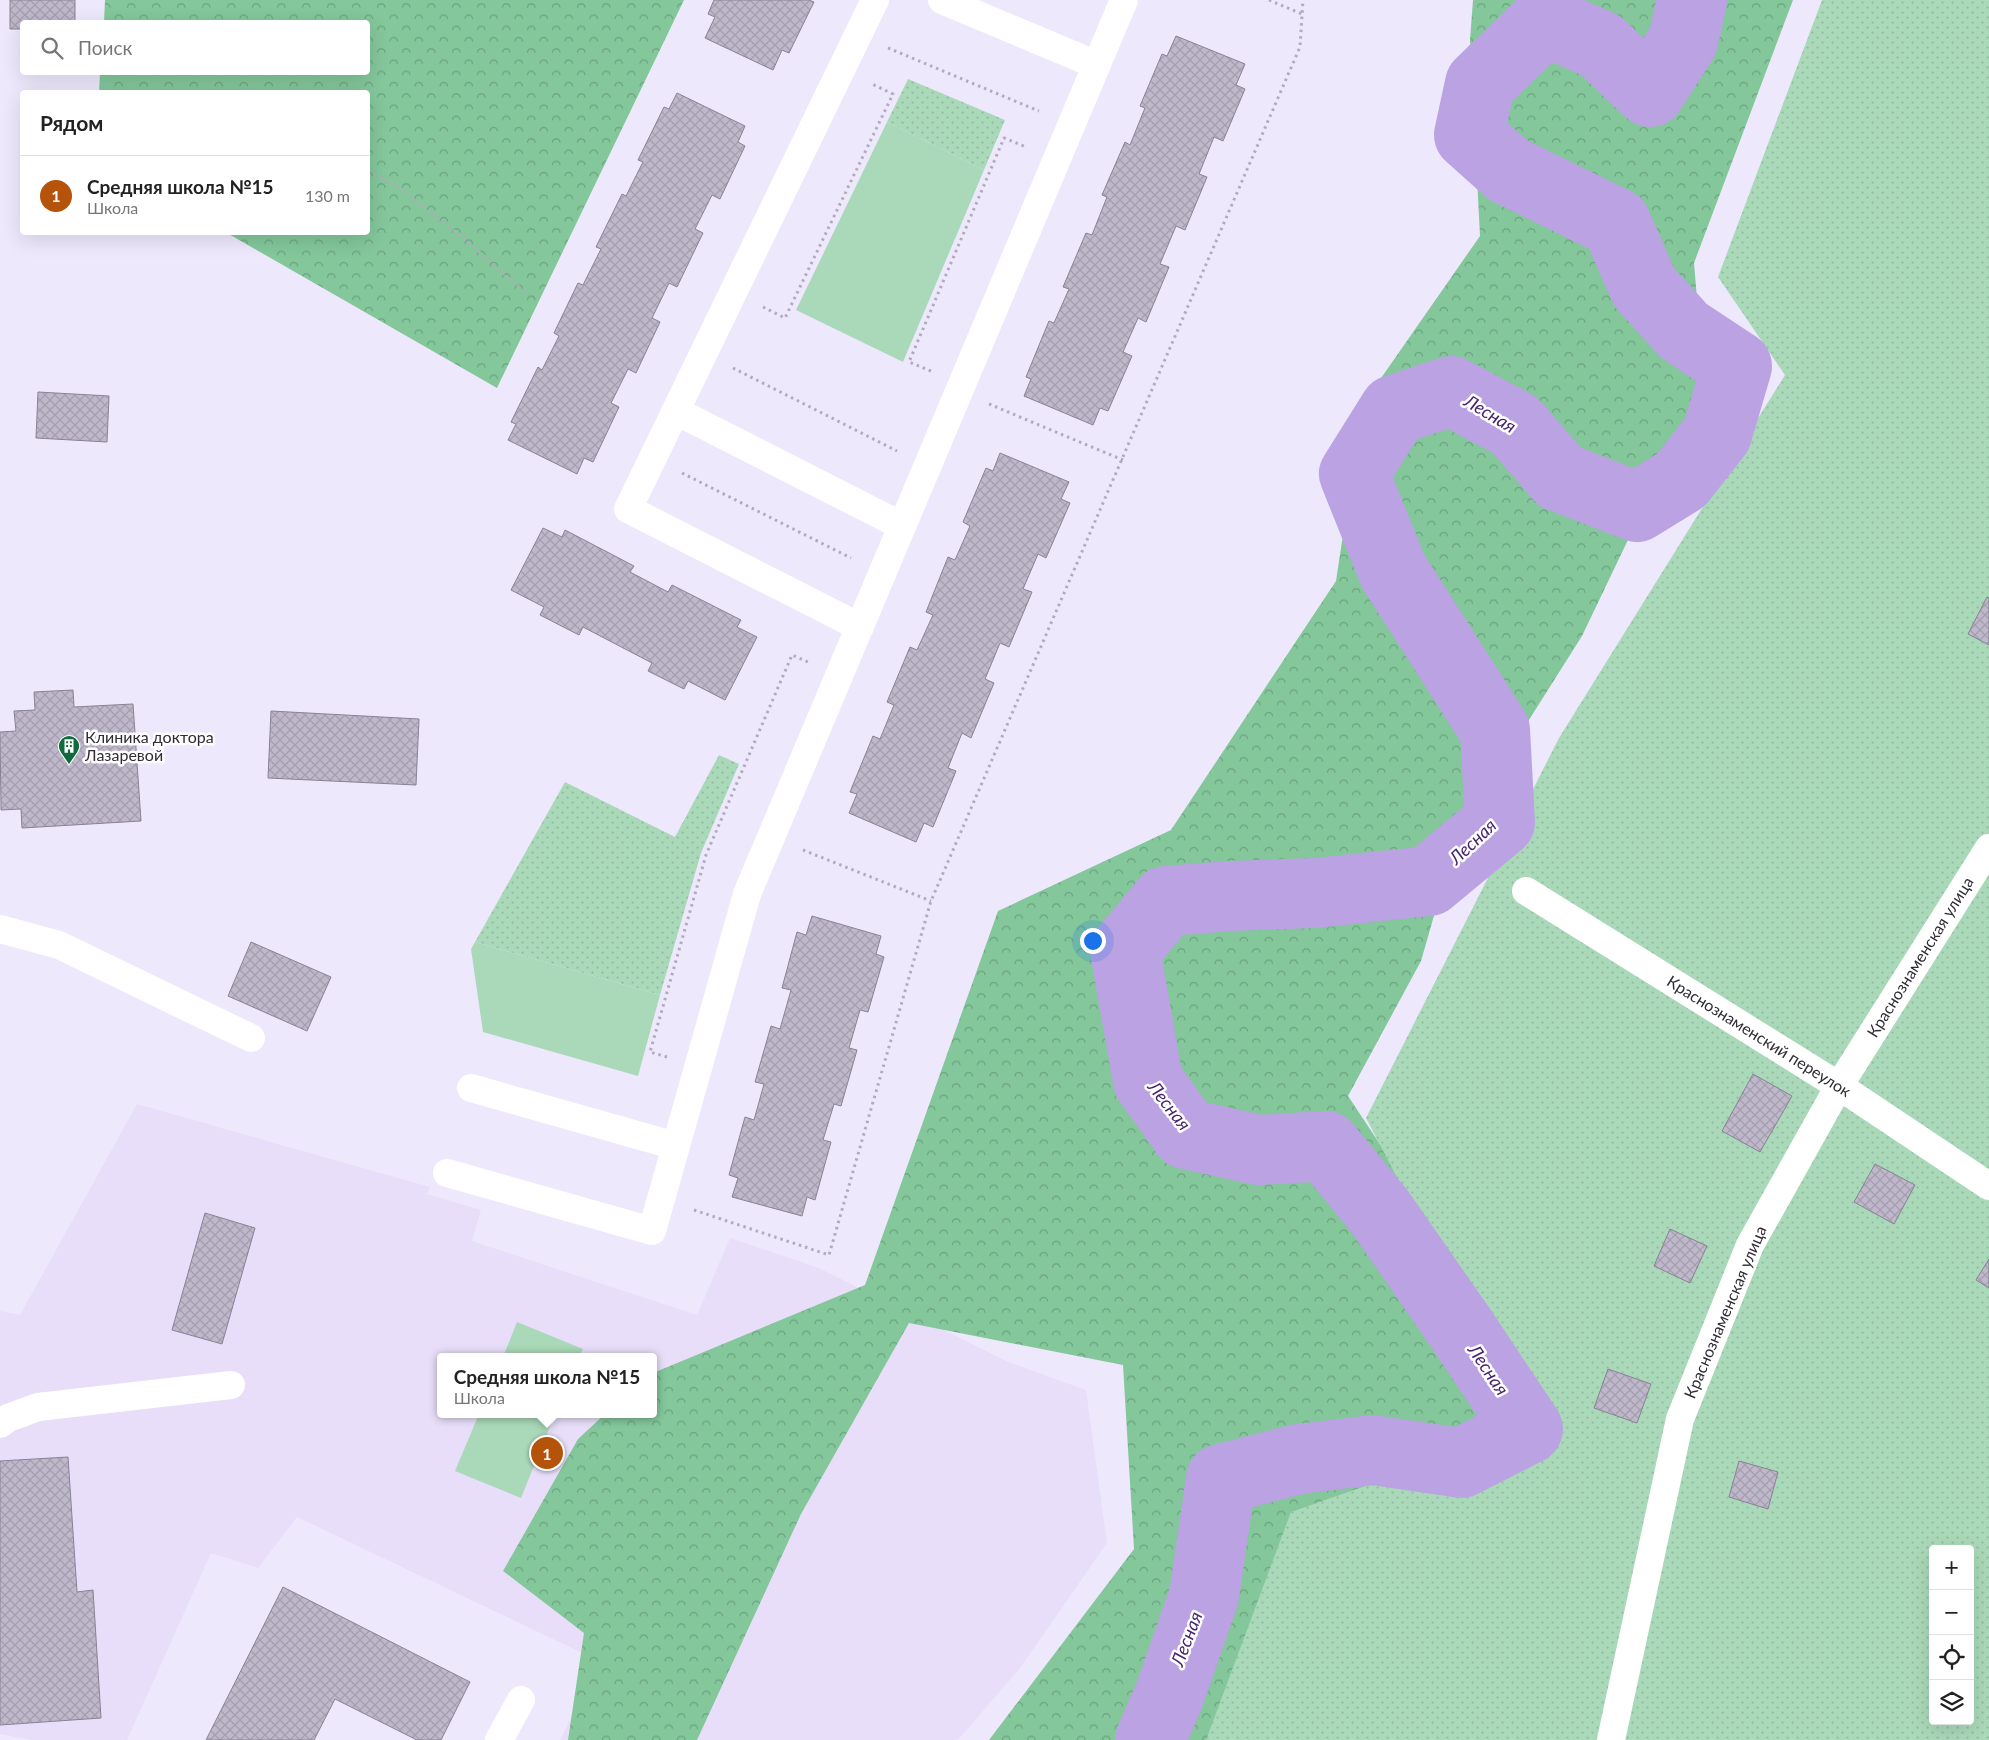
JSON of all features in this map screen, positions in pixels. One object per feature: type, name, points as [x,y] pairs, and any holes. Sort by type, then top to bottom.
[{"type":"street","points":[[860,627],[628,509],[874,0]]},
{"type":"street","points":[[942,0],[1097,65]]},
{"type":"street","points":[[447,1173],[652,1231],[747,894],[1124,0]]},
{"type":"street","points":[[676,411],[902,526]]},
{"type":"street","name":"Краснознаменская улица","points":[[1611,1740],[1680,1419],[1750,1245],[1839,1086],[1989,848]]},
{"type":"street","name":"Краснознаменский переулок","points":[[1526,891],[1839,1086],[1989,1186]]},
{"type":"street","points":[[0,929],[59,945],[251,1038]]},
{"type":"street","points":[[471,1088],[676,1146]]},
{"type":"street","points":[[0,1424],[8,1418],[38,1406],[231,1385]]},
{"type":"street","points":[[500,1740],[521,1700]]},
{"type":"path","points":[[1269,0],[1302,14]]},
{"type":"path","points":[[660,1199],[829,1255],[931,901],[1300,47],[1303,0]]},
{"type":"path","points":[[858,35],[1072,125]]},
{"type":"path","points":[[761,306],[785,318],[893,94],[873,85],[870,81]]},
{"type":"path","points":[[932,372],[909,362],[1004,138],[1025,147],[1033,147]]},
{"type":"path","points":[[370,172],[395,184],[462,237],[527,294]]},
{"type":"path","points":[[704,353],[927,467]]},
{"type":"path","points":[[988,403],[1123,460]]},
{"type":"path","points":[[653,457],[882,574]]},
{"type":"path","points":[[673,1064],[667,1057],[650,1052],[706,856],[792,656]]},
{"type":"path","points":[[800,849],[931,901]]},
{"type":"shaded area","points":[[137,1104],[430,1187],[427,1194],[481,1210],[472,1241],[697,1315],[730,1238],[819,1268],[1008,1362],[1086,1390],[1107,1543],[1020,1668],[958,1740],[560,1740],[599,1661],[297,1517],[258,1568],[211,1553],[127,1740],[31,1740],[0,1734],[0,1311],[20,1315]]},
{"type":"green space","points":[[105,0],[684,0],[497,388],[230,235],[370,235],[370,90],[99,90],[100,75],[370,75],[370,20],[104,20]]},
{"type":"green space","points":[[1473,0],[1793,0],[1694,263],[1704,381],[1582,636],[1458,832],[1421,961],[1348,1096],[1535,1378],[1303,1560],[1262,1740],[989,1740],[1134,1549],[1123,1365],[909,1323],[801,1514],[697,1740],[568,1740],[584,1633],[503,1571],[578,1439],[601,1418],[657,1418],[657,1371],[865,1285],[998,911],[1171,830],[1336,581],[1363,404],[1480,236],[1470,40]]},
{"type":"green space","points":[[1822,0],[1989,0],[1989,1740],[1206,1740],[1291,1512],[1528,1429],[1366,1118],[1559,738],[1785,375],[1718,277]]},
{"type":"green space","points":[[908,79],[1005,120],[984,170],[887,122]]},
{"type":"green space","points":[[887,122],[984,170],[903,362],[796,310]]},
{"type":"green space","points":[[719,755],[739,764],[701,853],[660,995],[475,942],[565,782],[675,837]]},
{"type":"green space","points":[[475,942],[660,995],[638,1076],[483,1032],[471,949]]},
{"type":"green space","points":[[517,1322],[583,1349],[581,1353],[505,1353]]},
{"type":"green space","points":[[477,1418],[553,1418],[521,1498],[455,1471]]},
{"type":"building","points":[[10,0],[75,0],[75,20],[20,20],[20,29],[10,29]]},
{"type":"building","points":[[714,0],[809,0],[814,2],[789,53],[782,50],[773,70],[705,38],[715,17],[708,14]]},
{"type":"building","points":[[1176,36],[1245,64],[1236,85],[1245,89],[1223,141],[1214,137],[1199,174],[1207,177],[1185,230],[1176,226],[1160,264],[1169,267],[1146,322],[1138,318],[1123,352],[1132,356],[1108,411],[1100,408],[1093,425],[1024,396],[1031,379],[1026,377],[1049,321],[1054,323],[1069,289],[1063,287],[1086,233],[1092,235],[1107,197],[1102,195],[1125,142],[1130,145],[1145,108],[1140,106],[1162,54],[1167,56]]},
{"type":"building","points":[[677,93],[745,126],[738,142],[745,146],[720,199],[712,195],[695,229],[703,233],[677,287],[669,283],[652,318],[660,322],[636,373],[628,369],[611,403],[619,407],[593,462],[584,458],[577,474],[508,440],[516,424],[511,422],[538,367],[542,370],[559,336],[554,333],[578,283],[583,285],[601,249],[596,247],[622,194],[626,196],[643,162],[638,160],[664,107],[669,109]]},
{"type":"building","points":[[38,392],[109,396],[107,442],[36,438]]},
{"type":"building","points":[[1000,453],[1069,482],[1061,499],[1070,503],[1046,558],[1038,554],[1023,589],[1032,592],[1009,647],[1000,643],[985,679],[994,683],[971,738],[962,733],[948,768],[956,771],[933,827],[924,823],[916,842],[849,813],[857,794],[850,792],[873,736],[880,739],[894,705],[887,702],[910,647],[917,650],[933,615],[926,612],[948,557],[955,560],[970,526],[963,522],[986,468],[993,471]]},
{"type":"building","points":[[543,528],[562,537],[565,530],[634,566],[630,572],[668,592],[672,585],[741,620],[737,627],[757,637],[725,700],[688,681],[684,689],[648,671],[652,663],[583,627],[579,635],[540,615],[544,607],[511,590]]},
{"type":"building","points":[[1987,597],[1989,598],[1989,645],[1968,634]]},
{"type":"building","name":"Клиника доктора Лазаревой","points":[[73,690],[74,707],[133,704],[141,821],[22,828],[21,809],[1,810],[0,732],[16,731],[14,711],[35,710],[34,692]]},
{"type":"building","points":[[271,711],[419,719],[416,785],[268,778]]},
{"type":"building","points":[[812,916],[881,936],[876,954],[884,957],[868,1012],[860,1010],[849,1048],[857,1050],[841,1106],[834,1104],[823,1140],[831,1142],[815,1200],[807,1197],[802,1216],[732,1197],[738,1178],[729,1175],[745,1117],[754,1120],[764,1084],[755,1082],[771,1026],[780,1029],[791,990],[782,988],[797,932],[806,935]]},
{"type":"building","points":[[251,942],[331,977],[307,1031],[228,996]]},
{"type":"building","points":[[1753,1074],[1792,1096],[1760,1152],[1722,1131]]},
{"type":"building","points":[[1875,1164],[1915,1185],[1894,1224],[1854,1202]]},
{"type":"building","points":[[205,1213],[255,1228],[222,1344],[172,1330]]},
{"type":"building","points":[[1670,1229],[1707,1246],[1690,1283],[1654,1266]]},
{"type":"building","points":[[1989,1259],[1989,1288],[1976,1280]]},
{"type":"building","points":[[1608,1369],[1651,1384],[1637,1423],[1594,1408]]},
{"type":"building","points":[[68,1457],[77,1592],[93,1590],[101,1718],[0,1725],[0,1461]]},
{"type":"building","points":[[1739,1461],[1778,1472],[1768,1509],[1729,1497]]},
{"type":"building","points":[[283,1587],[470,1682],[441,1740],[417,1740],[335,1699],[314,1740],[206,1740]]},
{"type":"waterway","name":"Лесная","points":[[1150,1740],[1169,1696],[1204,1596],[1221,1479],[1299,1459],[1373,1450],[1461,1463],[1528,1429],[1380,1212],[1326,1146],[1259,1150],[1186,1134],[1148,1081],[1125,950],[1166,901],[1230,896],[1315,893],[1429,881],[1500,822],[1495,730],[1393,571],[1354,474],[1394,410],[1451,391],[1515,425],[1560,477],[1637,507],[1681,480],[1717,434],[1737,366],[1684,331],[1644,287],[1616,223],[1508,170],[1469,135],[1480,84],[1545,21],[1600,45],[1650,92],[1683,41],[1692,0]]},
{"type":"place","name":"Клиника доктора Лазаревой","points":[[69,765]]},
{"type":"place","name":"Средняя школа №15","points":[[547,1453]]}]
